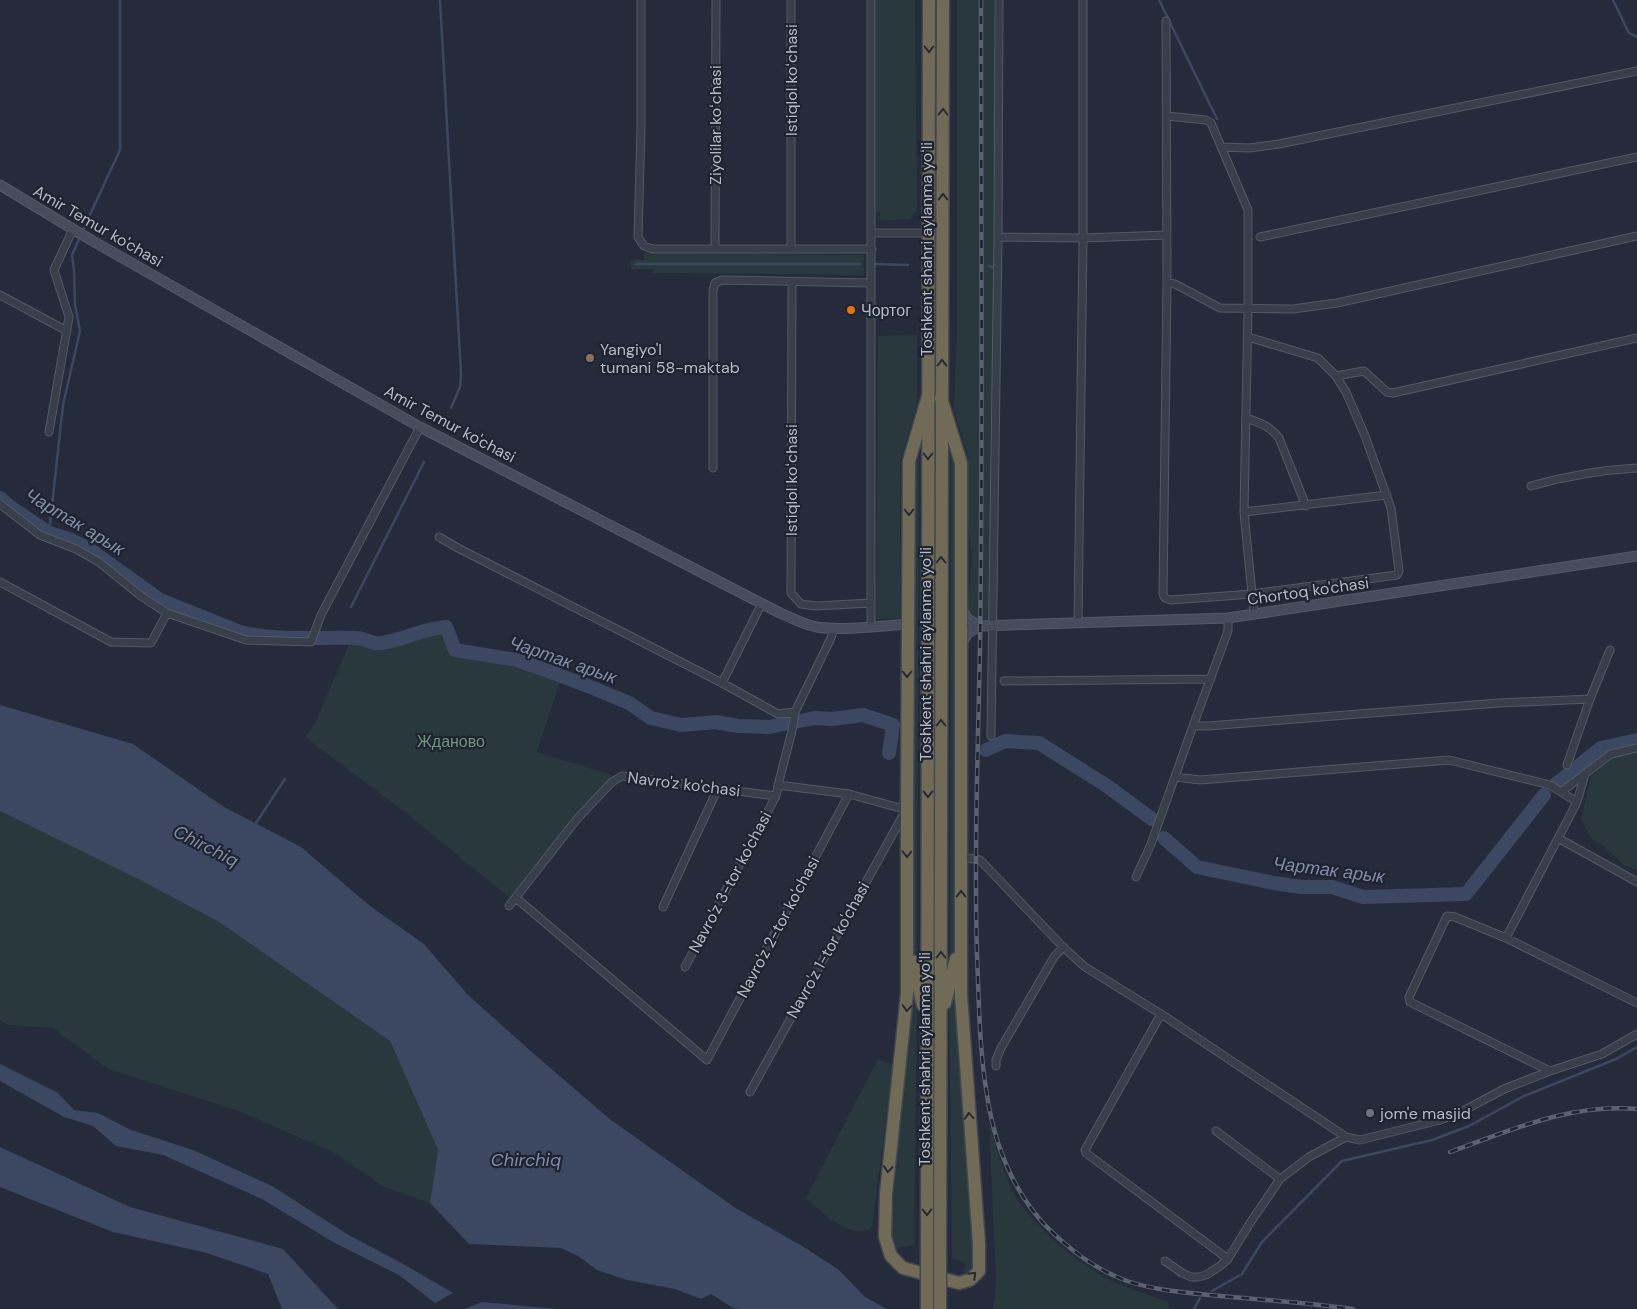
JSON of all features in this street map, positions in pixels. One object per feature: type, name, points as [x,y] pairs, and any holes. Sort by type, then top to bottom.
[{"type":"highway","name":"Toshkent shahri aylanma yoʻli","points":[[929,0],[928,396],[934,1022],[934,1256],[940,1309]]},
{"type":"highway","name":"Toshkent shahri aylanma yoʻli","points":[[934,1022],[942,398],[943,0]]},
{"type":"highway","points":[[929,233],[936,230],[943,233]]},
{"type":"highway","points":[[928,396],[909,461],[906,808],[907,1008],[886,1194],[886,1243],[891,1256],[903,1268],[959,1283],[970,1280],[977,1274],[980,1267],[961,995],[961,463],[942,398]]},
{"type":"highway","points":[[907,942],[934,1022]]},
{"type":"highway","points":[[934,1022],[961,942]]},
{"type":"highway","name":"Toshkent shahri aylanma yoʻli","points":[[927,1309],[934,1256]]},
{"type":"main road","name":"Amir Temur ko'chasi","points":[[0,185],[75,230],[420,427],[762,604],[816,627],[834,628],[908,624]]},
{"type":"main road","name":"Chortoq ko'chasi","points":[[980,626],[1228,618],[1637,556]]},
{"type":"main road","points":[[961,603],[965,616],[980,626]]},
{"type":"main road","points":[[961,648],[965,636],[971,630],[980,626]]},
{"type":"street","points":[[641,0],[641,128],[638,237],[642,244],[650,249],[872,250]]},
{"type":"street","name":"Ziyolilar koʻchasi","points":[[715,249],[716,0]]},
{"type":"street","name":"Istiqlol koʻchasi","points":[[791,0],[791,250]]},
{"type":"street","points":[[871,0],[871,626]]},
{"type":"street","points":[[991,736],[1000,0]]},
{"type":"street","points":[[1078,623],[1083,238],[1083,0]]},
{"type":"street","points":[[1166,21],[1167,283],[1163,594],[1171,600],[1252,594],[1397,575],[1399,571],[1391,508],[1354,410],[1336,376],[1318,358],[1248,337]]},
{"type":"street","points":[[1222,146],[1249,148],[1279,144],[1637,71]]},
{"type":"street","points":[[1167,116],[1206,120],[1211,123],[1248,210],[1248,337],[1244,512],[1254,614]]},
{"type":"street","points":[[1260,237],[1637,157]]},
{"type":"street","points":[[49,432],[69,316],[54,270],[75,230]]},
{"type":"street","points":[[872,233],[929,233]]},
{"type":"street","points":[[998,237],[1083,238],[1167,236]]},
{"type":"street","points":[[1167,283],[1175,284],[1220,308],[1293,310],[1315,307],[1637,236]]},
{"type":"street","points":[[714,468],[713,290],[715,283],[722,280],[871,283]]},
{"type":"street","name":"Istiqlol koʻchasi","points":[[792,282],[791,593],[801,604],[816,606],[871,603]]},
{"type":"street","points":[[0,295],[67,331]]},
{"type":"street","points":[[1336,376],[1364,371],[1387,392],[1393,392],[1637,338]]},
{"type":"street","points":[[1246,418],[1268,426],[1279,438],[1306,506]]},
{"type":"street","points":[[0,504],[40,535],[76,548],[99,562],[141,596],[168,613],[246,640],[311,642],[321,615],[420,427]]},
{"type":"street","points":[[1531,486],[1566,476],[1604,470],[1637,468]]},
{"type":"street","points":[[1244,512],[1387,495]]},
{"type":"street","points":[[440,536],[458,548],[778,714],[794,714]]},
{"type":"street","points":[[0,582],[111,642],[151,643],[168,613]]},
{"type":"street","points":[[722,684],[762,604]]},
{"type":"street","points":[[1136,877],[1152,844],[1211,679],[1228,631],[1228,618]]},
{"type":"street","points":[[776,796],[792,731],[794,714],[832,638],[834,628]]},
{"type":"street","points":[[1567,765],[1590,698],[1610,650]]},
{"type":"street","points":[[1004,681],[1211,679]]},
{"type":"street","points":[[1193,726],[1590,698]]},
{"type":"street","points":[[1561,792],[1611,754],[1637,748]]},
{"type":"street","points":[[1176,777],[1200,780],[1449,760],[1550,785],[1577,802]]},
{"type":"street","points":[[1506,938],[1577,802],[1586,774]]},
{"type":"street","name":"Navro'z ko'chasi","points":[[509,906],[577,819],[622,776],[776,796]]},
{"type":"street","points":[[778,785],[849,794],[906,808]]},
{"type":"street","points":[[663,906],[718,788]]},
{"type":"street","name":"Navro'z 2-tor ko'chasi","points":[[516,898],[707,1060],[849,794]]},
{"type":"street","name":"Navro'z 3-tor ko'chasi","points":[[685,967],[776,796]]},
{"type":"street","name":"Navro'z 1-tor ko'chasi","points":[[750,1092],[906,808]]},
{"type":"street","points":[[1558,838],[1637,882]]},
{"type":"street","points":[[961,857],[980,860],[1063,947],[1085,967],[1162,1014],[1346,1138],[1360,1140],[1440,1120],[1461,1112],[1504,1089],[1550,1070],[1602,1054],[1637,1034]]},
{"type":"street","points":[[1550,1070],[1412,1004],[1409,1000],[1447,916],[1456,917],[1506,938],[1637,1003]]},
{"type":"street","points":[[996,1066],[996,1060],[1001,1048],[1054,957],[1063,947]]},
{"type":"street","points":[[1162,1014],[1085,1150],[1228,1258]]},
{"type":"street","points":[[1216,1131],[1280,1179]]},
{"type":"street","points":[[1165,1261],[1182,1273],[1198,1277],[1206,1275],[1228,1258],[1280,1179],[1309,1157],[1346,1138]]},
{"type":"green space","points":[[875,0],[915,0],[917,210],[910,219],[879,221],[880,212],[875,212]]},
{"type":"green space","points":[[957,0],[994,0],[995,237],[990,620],[976,617],[968,605],[972,557],[968,523],[968,456],[954,410],[957,327]]},
{"type":"green space","points":[[644,253],[864,255],[864,275],[653,273],[653,269],[631,269],[631,260],[644,260]]},
{"type":"green space","points":[[917,335],[917,406],[900,461],[900,618],[876,619],[878,336]]},
{"type":"green space","points":[[951,447],[958,464],[955,950],[950,963]]},
{"type":"green space","points":[[919,449],[917,961],[911,942],[914,461]]},
{"type":"green space","name":"Жданово","points":[[439,631],[444,632],[453,654],[562,677],[537,752],[612,775],[608,783],[512,900],[405,812],[305,737],[316,721],[350,642],[365,643],[382,650]]},
{"type":"green space","points":[[1637,752],[1637,870],[1624,865],[1606,848],[1592,839],[1581,820],[1591,776],[1616,756]]},
{"type":"green space","points":[[0,811],[140,880],[219,922],[390,1041],[438,1150],[430,1203],[384,1187],[335,1153],[239,1111],[108,1069],[53,1028],[9,1025],[0,1021]]},
{"type":"green space","points":[[912,983],[917,1005],[914,1245],[894,1248],[891,1242],[891,1229]]},
{"type":"green space","points":[[956,984],[976,1231],[973,1270],[967,1275],[957,1277],[964,1272],[965,1263],[952,1258],[949,1005]]},
{"type":"green space","points":[[878,1059],[893,1065],[872,1227],[869,1230],[851,1230],[834,1222],[806,1198]]},
{"type":"green space","points":[[989,1122],[1003,1167],[1014,1194],[1044,1231],[1070,1254],[1097,1273],[1117,1283],[1168,1302],[1169,1309],[993,1309],[996,1273]]},
{"type":"water","name":"Chirchiq","points":[[0,705],[133,744],[224,807],[301,847],[370,906],[424,944],[467,994],[611,1120],[734,1207],[807,1249],[839,1270],[865,1297],[887,1309],[739,1309],[733,1308],[711,1294],[701,1299],[675,1289],[627,1280],[597,1270],[578,1256],[561,1248],[469,1244],[430,1203],[438,1150],[390,1041],[219,922],[140,880],[0,811]]},
{"type":"water","points":[[0,1064],[58,1093],[74,1110],[98,1113],[131,1130],[193,1150],[272,1186],[347,1234],[453,1293],[435,1303],[399,1275],[333,1242],[262,1199],[163,1155],[116,1146],[93,1126],[64,1117],[0,1081]]},
{"type":"water","points":[[0,1147],[130,1207],[283,1249],[338,1309],[282,1309],[268,1274],[207,1253],[113,1232],[0,1187]]},
{"type":"water","points":[[482,1302],[557,1309],[464,1309]]},
{"type":"waterway","points":[[82,232],[120,150],[120,0]]},
{"type":"waterway","points":[[440,0],[461,374],[460,387],[451,408]]},
{"type":"waterway","points":[[1159,0],[1217,119]]},
{"type":"waterway","points":[[1613,0],[1629,33],[1637,37]]},
{"type":"waterway","points":[[49,533],[63,405],[80,331],[75,305],[72,255],[80,237]]},
{"type":"waterway","points":[[636,264],[860,264]]},
{"type":"waterway","points":[[875,264],[908,265]]},
{"type":"waterway","points":[[989,266],[993,267]]},
{"type":"waterway","points":[[351,607],[424,462]]},
{"type":"waterway","name":"Чартак арык","points":[[0,498],[49,533],[71,540],[89,549],[160,600],[240,632],[283,638],[356,638],[379,643],[446,627],[455,650],[516,660],[543,669],[629,703],[651,718],[681,725],[716,722],[738,726],[769,727],[815,718],[832,719],[863,715],[893,725],[889,753]]},
{"type":"waterway","name":"Чартак арык","points":[[1556,784],[1601,748],[1637,740]]},
{"type":"waterway","name":"Чартак арык","points":[[986,750],[1005,741],[1039,743],[1107,786],[1152,819]]},
{"type":"waterway","points":[[254,826],[285,779]]},
{"type":"waterway","name":"Чартак арык","points":[[1164,838],[1197,867],[1274,883],[1301,887],[1332,887],[1363,897],[1466,894],[1544,795]]},
{"type":"waterway","points":[[1212,1291],[1242,1274],[1262,1242],[1342,1161],[1432,1140],[1469,1126],[1524,1096],[1616,1059],[1637,1047]]},
{"type":"waterway","points":[[1194,1309],[1200,1298]]},
{"type":"railway","points":[[981,0],[981,485],[976,915],[981,1042],[984,1077],[994,1130],[1013,1179],[1032,1209],[1061,1241],[1104,1271],[1127,1281],[1161,1289],[1353,1309]]},
{"type":"railway","points":[[1450,1152],[1519,1127],[1565,1114],[1613,1108],[1637,1109]]},
{"type":"place","name":"Чортог","points":[[851,310]]},
{"type":"place","name":"Yangiyo'l tumani 58-maktab","points":[[590,358]]},
{"type":"place","name":"jom'e masjid","points":[[1370,1113]]}]
